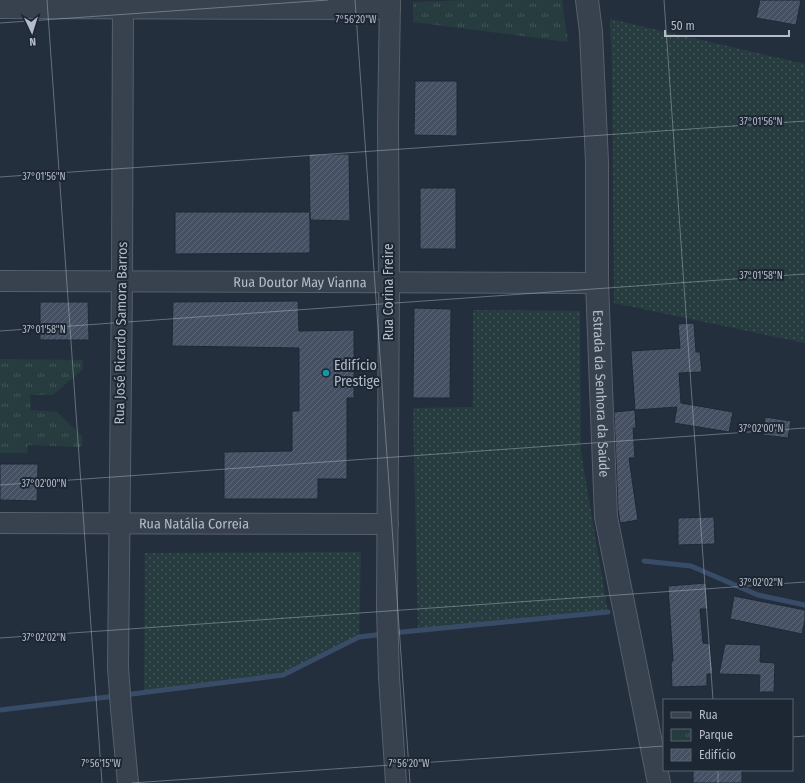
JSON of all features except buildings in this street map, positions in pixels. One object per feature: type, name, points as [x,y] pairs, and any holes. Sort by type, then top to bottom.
[{"type":"street","name":"Estrada da Senhora da Saúde","points":[[587,0],[591,32],[597,162],[597,283],[606,517],[659,783]]},
{"type":"street","points":[[0,8],[124,4],[390,4]]},
{"type":"street","name":"Rua José Ricardo Samora Barros","points":[[124,4],[119,674],[128,783]]},
{"type":"street","name":"Rua Corina Freire","points":[[390,4],[388,126],[389,282],[387,615],[389,677],[396,783]]},
{"type":"street","points":[[0,281],[122,281]]},
{"type":"street","name":"Rua Doutor May Vianna","points":[[122,281],[597,283]]},
{"type":"street","name":"Rua Natália Correia","points":[[0,523],[388,524]]},
{"type":"green space","points":[[469,0],[562,0],[568,42],[413,22],[413,2]]},
{"type":"green space","points":[[610,19],[805,64],[805,343],[614,303],[612,67]]},
{"type":"green space","points":[[473,310],[580,311],[581,452],[608,612],[418,630],[413,408],[473,407]]},
{"type":"green space","points":[[0,359],[83,360],[82,370],[53,395],[30,395],[31,410],[57,412],[82,436],[82,447],[28,445],[27,453],[0,453]]},
{"type":"green space","points":[[361,552],[359,637],[283,675],[144,693],[145,553]]},
{"type":"waterway","points":[[644,561],[691,566],[758,595],[805,605]]},
{"type":"waterway","points":[[392,633],[608,612]]},
{"type":"waterway","points":[[124,695],[283,675],[359,637],[384,634]]},
{"type":"waterway","points":[[0,710],[116,696]]},
{"type":"place","name":"Edifício Prestige","points":[[326,373]]}]
